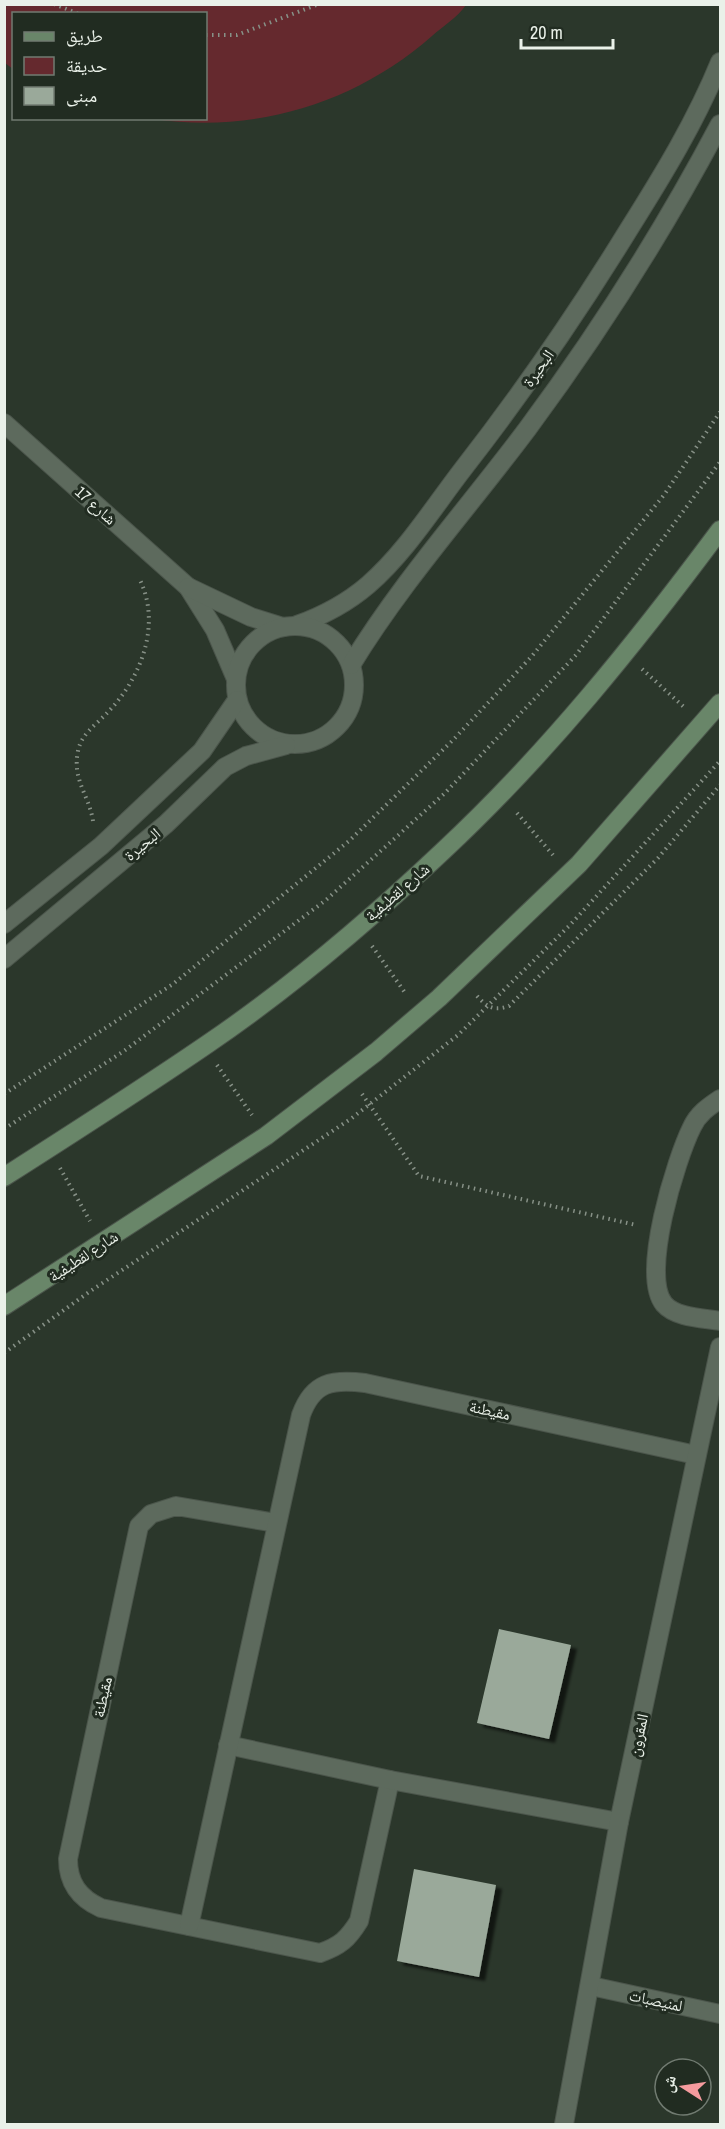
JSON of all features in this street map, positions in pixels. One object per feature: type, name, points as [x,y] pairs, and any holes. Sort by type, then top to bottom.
[{"type":"street","name":"البحيرة","points":[[290,626],[322,615],[374,579],[420,524],[529,381],[584,303],[686,135],[720,62]]},
{"type":"street","name":"البحيرة","points":[[351,665],[393,599],[489,478],[604,318],[671,212],[720,124]]},
{"type":"street","points":[[529,381],[551,394]]},
{"type":"street","name":"شارع 17","points":[[4,423],[188,587],[215,630],[236,679]]},
{"type":"street","name":"شارع لقطيفية","points":[[4,1177],[204,1046],[305,970],[444,850],[500,793],[624,653],[720,530]]},
{"type":"street","name":"شارع 17","points":[[188,587],[251,617],[290,626]]},
{"type":"street","points":[[290,626],[324,633],[345,652],[351,665],[355,680],[354,695],[342,723],[331,734],[318,741],[288,745],[261,735],[242,713],[237,700],[236,679],[247,651],[269,632],[290,626]]},
{"type":"street","name":"البحيرة","points":[[4,924],[101,846],[202,751],[237,700]]},
{"type":"street","name":"شارع لقطيفية","points":[[4,1306],[266,1136],[350,1073],[461,978],[568,874],[704,725],[720,703]]},
{"type":"street","name":"البحيرة","points":[[4,959],[166,824],[225,768],[246,756],[288,745]]},
{"type":"street","points":[[720,1099],[703,1110],[692,1126],[679,1160],[656,1252],[656,1276],[665,1305],[676,1312],[720,1321]]},
{"type":"street","name":"المقرون","points":[[564,2124],[620,1822],[720,1347]]},
{"type":"street","name":"مقيطنة","points":[[189,1926],[276,1523],[306,1401],[313,1392],[337,1381],[365,1383],[696,1455]]},
{"type":"street","name":"مقيطنة","points":[[276,1523],[176,1506],[151,1514],[139,1526],[68,1858],[68,1876],[83,1897],[101,1908],[320,1953],[336,1948],[348,1939],[359,1921],[390,1780]]},
{"type":"street","points":[[228,1745],[390,1780],[620,1822]]},
{"type":"street","name":"لمنيصبات","points":[[591,1986],[720,2014]]},
{"type":"path","points":[[54,4],[74,12]]},
{"type":"path","points":[[207,35],[237,35],[319,4]]},
{"type":"path","points":[[4,1094],[173,984],[349,841],[453,740],[532,656],[664,495],[720,412]]},
{"type":"path","points":[[4,1129],[124,1051],[326,900],[444,794],[576,655],[720,462]]},
{"type":"path","points":[[94,826],[91,810],[80,788],[76,772],[78,749],[89,730],[123,696],[142,663],[149,623],[145,589],[135,570]]},
{"type":"path","points":[[624,653],[704,725]]},
{"type":"path","points":[[461,978],[487,1006],[497,1010],[509,1006],[658,858],[720,785]]},
{"type":"path","points":[[500,793],[568,874]]},
{"type":"path","points":[[358,926],[420,1014]]},
{"type":"path","points":[[204,1046],[266,1136]]},
{"type":"path","points":[[350,1073],[369,1106],[419,1176],[662,1231]]},
{"type":"path","points":[[49,1148],[102,1243]]},
{"type":"green space","points":[[5,4],[466,5],[455,17],[402,59],[371,79],[337,96],[266,117],[229,122],[167,120],[207,120],[207,12],[12,12],[12,68],[5,63]]},
{"type":"building","points":[[499,1629],[571,1645],[549,1739],[477,1723]]},
{"type":"building","points":[[414,1869],[496,1885],[479,1977],[397,1961]]}]
